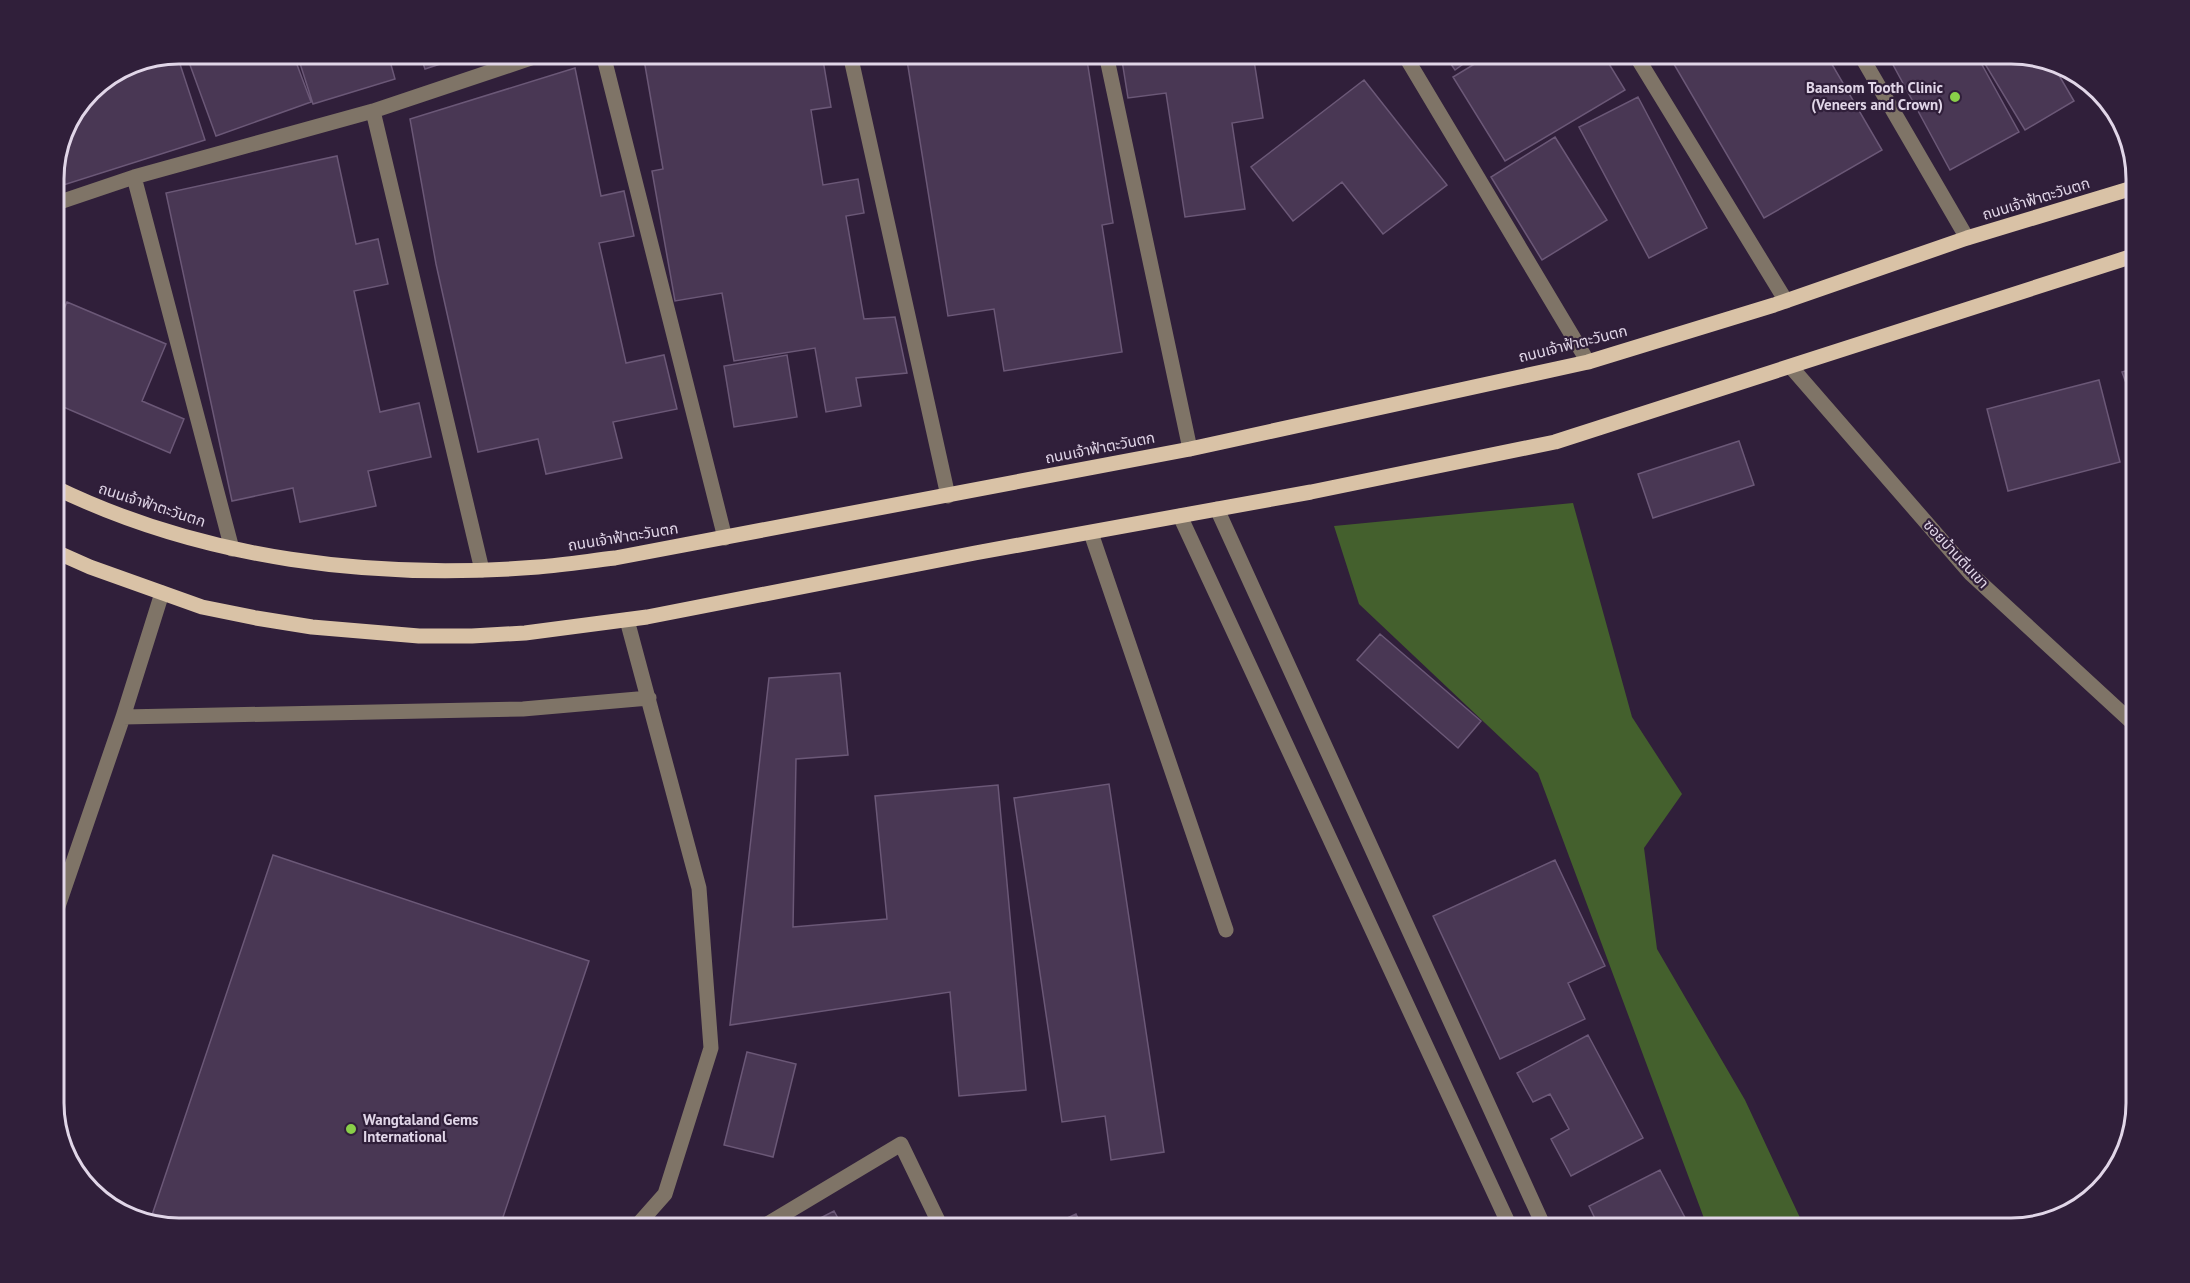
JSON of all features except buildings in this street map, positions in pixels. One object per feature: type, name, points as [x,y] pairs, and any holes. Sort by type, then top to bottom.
[{"type":"main road","name":"ถนนเจ้าฟ้าตะวันตก","points":[[65,492],[85,502],[183,537],[297,561],[367,569],[482,570],[538,567],[615,558],[1190,449],[1588,362],[1786,301],[1967,238],[2125,191]]},
{"type":"main road","points":[[65,556],[202,607],[312,627],[409,636],[472,636],[525,633],[627,620],[1311,492],[1555,442],[2125,259]]},
{"type":"street","points":[[65,200],[134,177],[373,111],[513,64]]},
{"type":"street","points":[[606,64],[725,538]]},
{"type":"street","points":[[852,64],[948,496]]},
{"type":"street","points":[[1108,64],[1190,449]]},
{"type":"street","points":[[1410,64],[1588,362]]},
{"type":"street","points":[[1641,64],[1786,301]]},
{"type":"street","points":[[1866,64],[1967,238]]},
{"type":"street","points":[[373,111],[482,570]]},
{"type":"street","points":[[134,177],[232,549]]},
{"type":"street","name":"ซอยบ้านตีนเขา","points":[[1791,367],[1971,574],[2126,716]]},
{"type":"street","points":[[1217,509],[1540,1219]]},
{"type":"street","points":[[1180,516],[1506,1219]]},
{"type":"street","points":[[1091,533],[1226,930]]},
{"type":"street","points":[[65,886],[123,717],[162,593]]},
{"type":"street","points":[[627,620],[699,888],[711,1048],[665,1194],[643,1219]]},
{"type":"street","points":[[123,717],[524,709],[649,698]]},
{"type":"street","points":[[776,1219],[900,1144],[937,1219]]},
{"type":"green space","points":[[1573,503],[1632,717],[1682,794],[1644,848],[1657,949],[1745,1100],[1801,1219],[1704,1219],[1538,773],[1359,604],[1334,526]]},
{"type":"place","name":"Baansom Tooth Clinic (Veneers and Crown)","points":[[1955,97]]},
{"type":"place","name":"Wangtaland Gems International","points":[[351,1129]]}]
